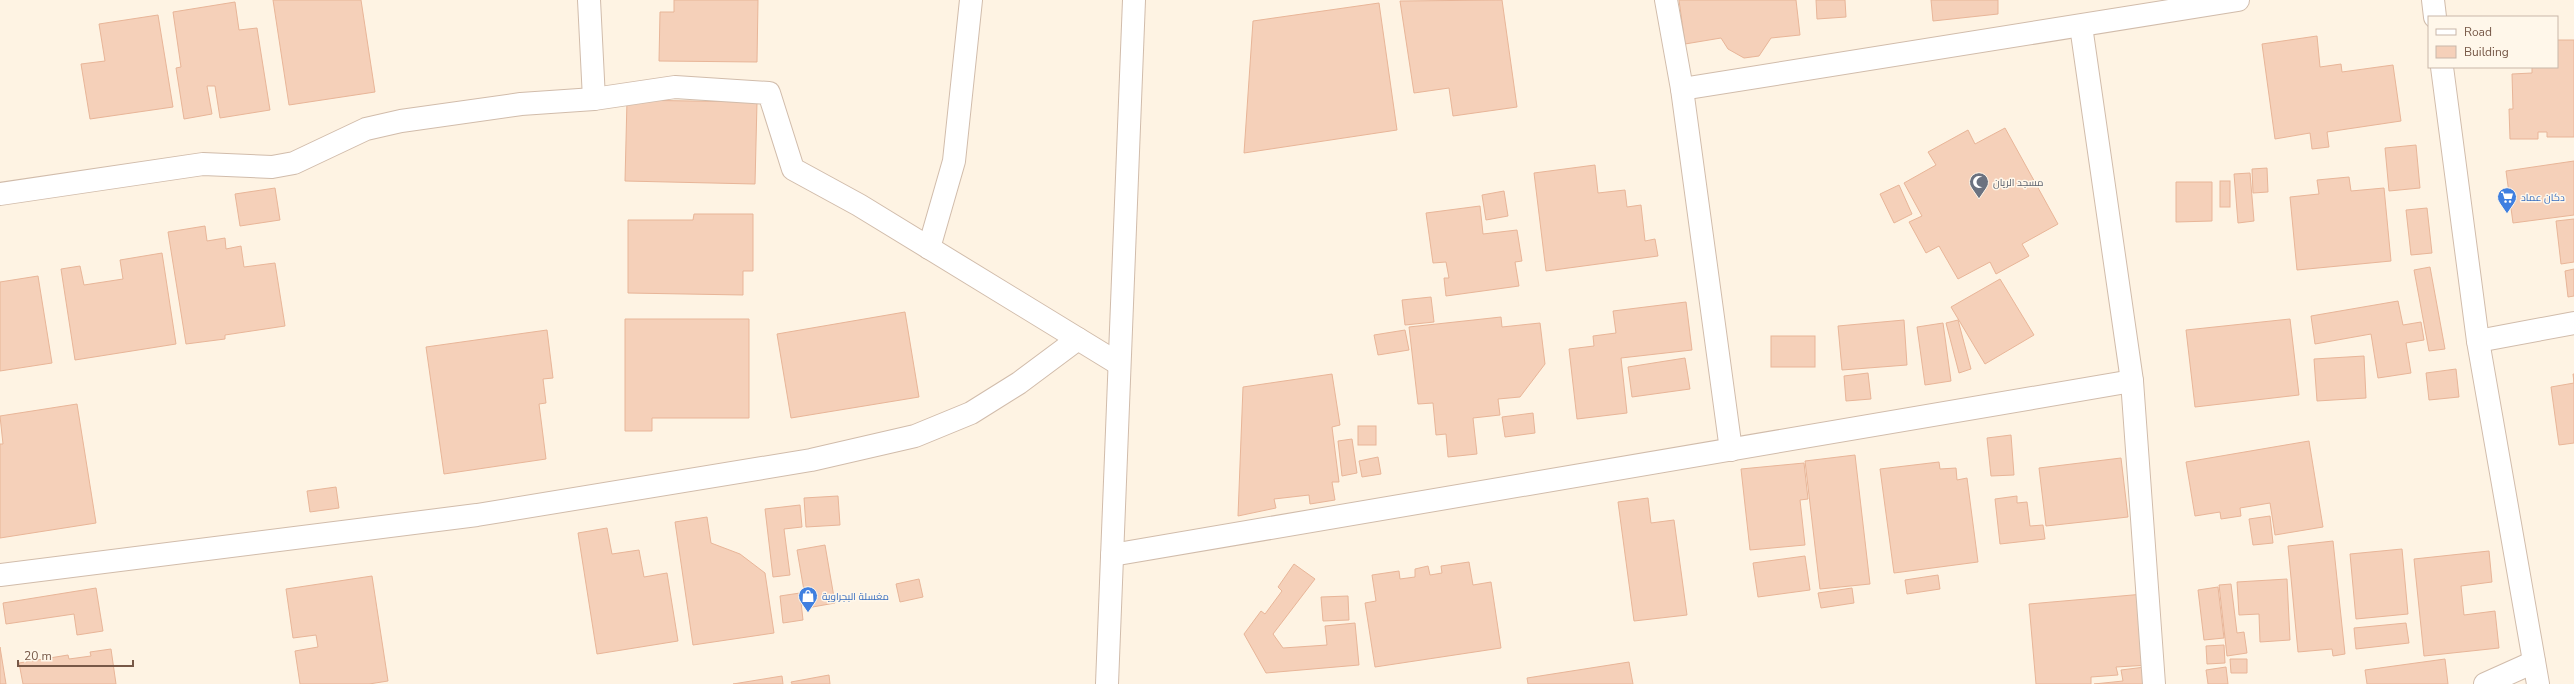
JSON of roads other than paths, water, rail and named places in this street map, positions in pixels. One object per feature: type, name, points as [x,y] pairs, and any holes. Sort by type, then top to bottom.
[{"type":"street","points":[[589,0],[594,99]]},
{"type":"street","points":[[929,248],[954,161],[971,0]]},
{"type":"street","points":[[1106,684],[1134,0]]},
{"type":"street","points":[[1666,0],[1682,89],[1731,450]]},
{"type":"street","points":[[1682,89],[2238,0]]},
{"type":"street","points":[[2433,0],[2435,16]]},
{"type":"street","points":[[2081,26],[2132,381],[2154,684]]},
{"type":"street","points":[[2442,68],[2478,341],[2538,684]]},
{"type":"street","points":[[0,194],[203,164],[272,167],[300,160],[366,129],[394,123],[521,104],[594,99],[675,87],[769,93],[793,169],[860,206],[1118,364]]},
{"type":"street","points":[[2478,341],[2574,323]]},
{"type":"street","points":[[0,575],[477,515],[811,460],[915,436],[971,413],[1019,383],[1078,339]]},
{"type":"street","points":[[1112,555],[2132,381]]},
{"type":"street","points":[[2485,684],[2534,662]]},
{"type":"place","name":"مسجد الريان","points":[[1979,199]]},
{"type":"place","name":"دكان عماد","points":[[2507,214]]},
{"type":"place","name":"مغسلة البجراوية","points":[[808,613]]}]
